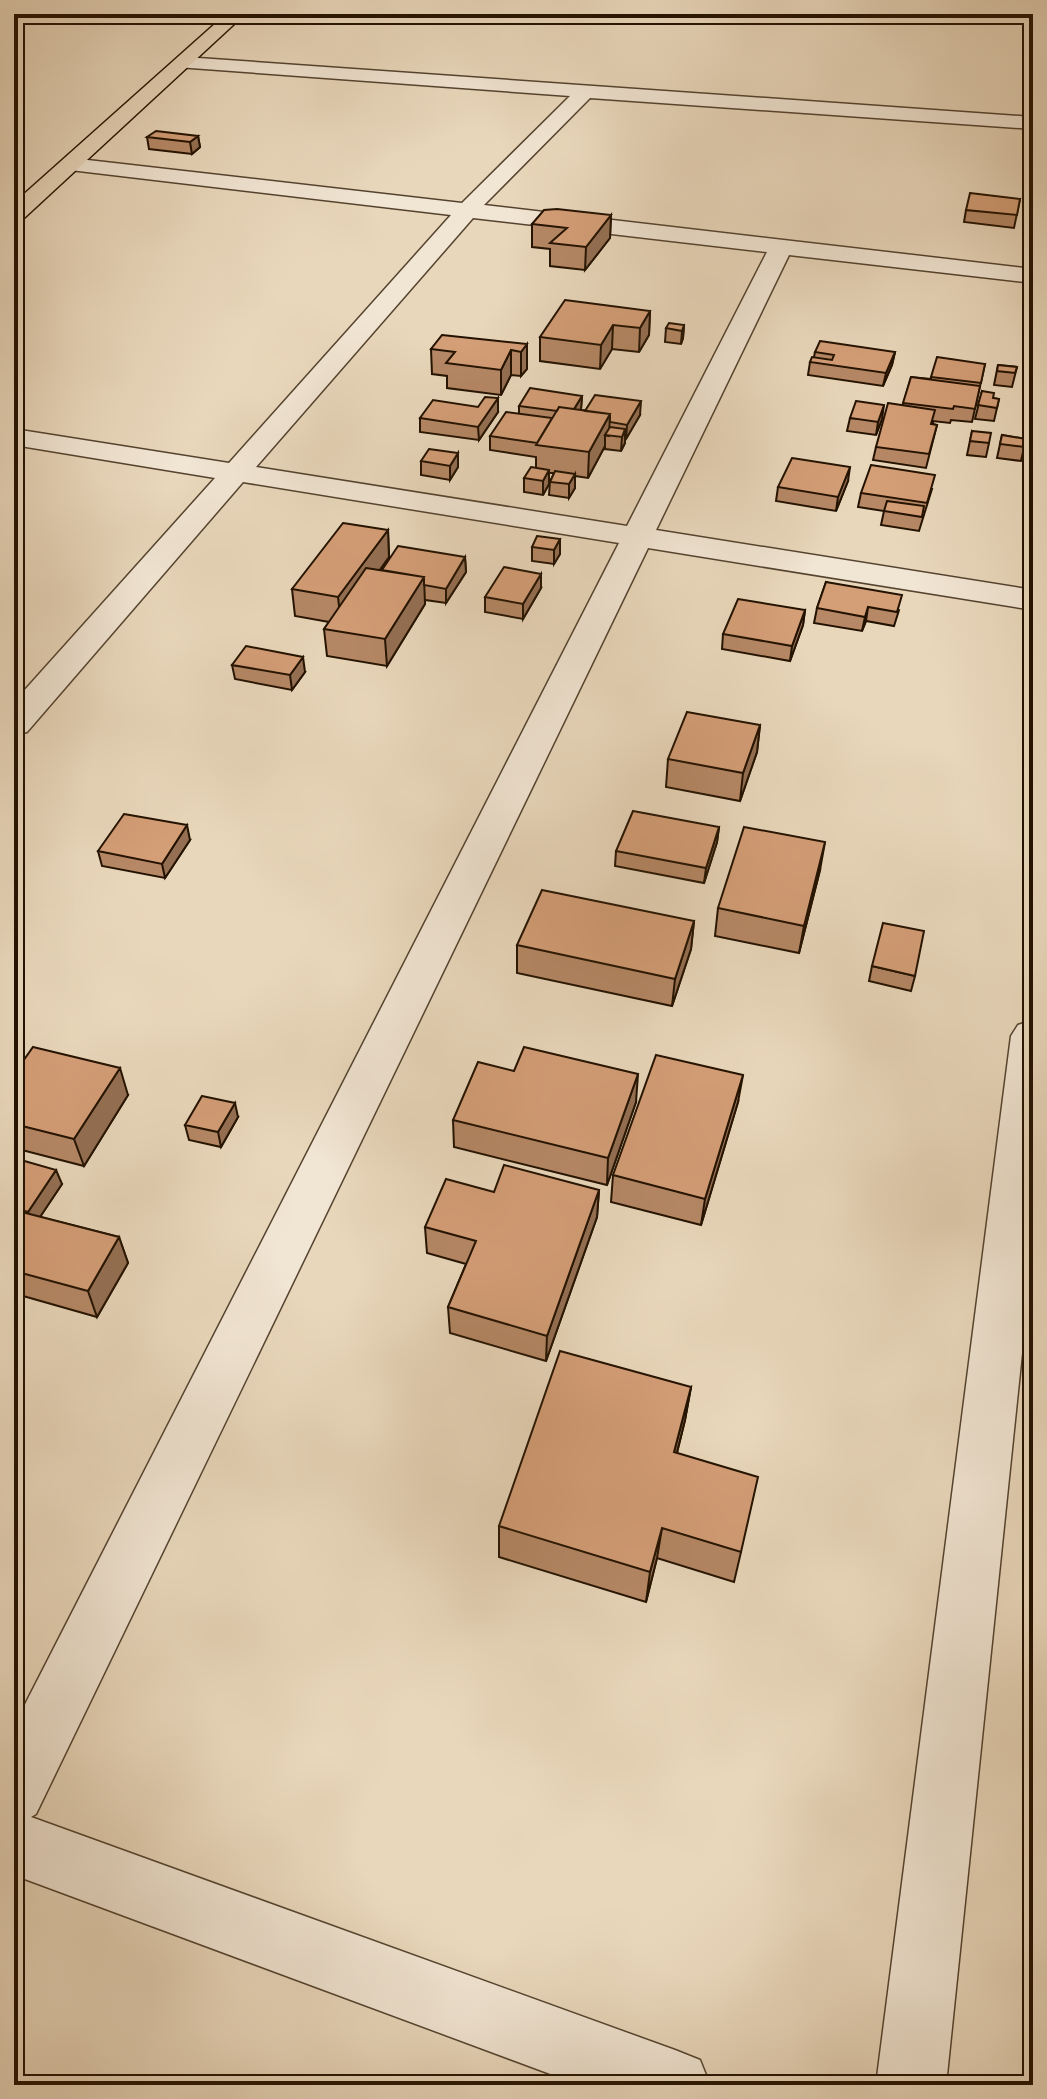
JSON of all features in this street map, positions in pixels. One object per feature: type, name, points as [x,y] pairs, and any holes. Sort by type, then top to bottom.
[{"type":"highway","points":[[14,215],[236,14]]},
{"type":"street","points":[[184,63],[1033,123]]},
{"type":"street","points":[[14,724],[468,209],[586,91]]},
{"type":"street","points":[[70,164],[1033,276]]},
{"type":"street","points":[[14,1792],[782,246]]},
{"type":"street","points":[[14,437],[1033,600]]},
{"type":"street","points":[[911,2085],[1033,1036]]},
{"type":"street","points":[[14,1843],[675,2085]]},
{"type":"building","points":[[156,131],[198,136],[190,142],[147,137]]},
{"type":"building","points":[[970,193],[1020,199],[1017,215],[966,210]]},
{"type":"building","points":[[544,210],[611,215],[586,247],[550,243],[567,228],[532,224]]},
{"type":"building","points":[[565,300],[650,311],[640,328],[613,325],[601,345],[540,337]]},
{"type":"building","points":[[669,323],[684,325],[682,331],[666,328]]},
{"type":"building","points":[[442,335],[527,344],[521,352],[511,350],[501,370],[446,363],[455,352],[431,349]]},
{"type":"building","points":[[820,341],[895,352],[886,373],[810,362],[812,357],[832,360],[834,355],[815,352]]},
{"type":"building","points":[[937,357],[985,364],[981,383],[931,377]]},
{"type":"building","points":[[998,365],[1017,367],[1015,373],[997,371]]},
{"type":"building","points":[[911,377],[980,386],[975,409],[903,403]]},
{"type":"building","points":[[530,388],[582,396],[574,409],[559,407],[557,411],[519,406]]},
{"type":"building","points":[[982,391],[994,393],[993,398],[999,399],[997,408],[978,405]]},
{"type":"building","points":[[595,395],[641,401],[627,425],[610,422],[610,414],[585,411]]},
{"type":"building","points":[[485,397],[498,398],[478,427],[420,418],[433,400],[478,407]]},
{"type":"building","points":[[856,401],[884,405],[878,422],[850,418]]},
{"type":"building","points":[[888,403],[935,410],[931,424],[937,425],[929,454],[876,447]]},
{"type":"building","points":[[559,407],[610,414],[589,452],[536,445]]},
{"type":"building","points":[[506,412],[552,418],[537,443],[490,436]]},
{"type":"building","points":[[610,427],[625,429],[622,437],[605,435]]},
{"type":"building","points":[[972,431],[991,433],[989,443],[970,441]]},
{"type":"building","points":[[1002,435],[1026,439],[1025,447],[1000,444]]},
{"type":"building","points":[[429,449],[458,453],[450,466],[421,461]]},
{"type":"building","points":[[792,458],[850,467],[838,497],[778,487]]},
{"type":"building","points":[[871,465],[935,475],[927,503],[861,493]]},
{"type":"building","points":[[531,467],[549,470],[543,481],[524,478]]},
{"type":"building","points":[[555,471],[575,474],[569,484],[550,482]]},
{"type":"building","points":[[887,501],[924,506],[922,517],[884,511]]},
{"type":"building","points":[[343,523],[388,530],[338,597],[292,589]]},
{"type":"building","points":[[537,536],[560,539],[554,550],[532,547]]},
{"type":"building","points":[[398,546],[465,557],[446,589],[424,585],[424,577],[382,570]]},
{"type":"building","points":[[504,567],[541,574],[523,604],[485,597]]},
{"type":"building","points":[[366,568],[424,577],[385,639],[324,629]]},
{"type":"building","points":[[826,582],[902,595],[897,612],[868,607],[865,617],[817,608]]},
{"type":"building","points":[[738,599],[805,610],[792,646],[723,634]]},
{"type":"building","points":[[246,646],[303,657],[290,675],[232,665]]},
{"type":"building","points":[[687,712],[760,725],[743,773],[668,759]]},
{"type":"building","points":[[633,811],[719,827],[706,868],[616,851]]},
{"type":"building","points":[[124,814],[187,825],[162,864],[98,851]]},
{"type":"building","points":[[744,827],[825,842],[804,926],[718,908]]},
{"type":"building","points":[[542,890],[694,921],[675,979],[517,945]]},
{"type":"building","points":[[883,923],[924,931],[915,976],[872,966]]},
{"type":"building","points":[[33,1047],[120,1068],[74,1139],[14,1124],[14,1074]]},
{"type":"building","points":[[524,1047],[638,1074],[608,1158],[453,1120],[478,1062],[514,1071]]},
{"type":"building","points":[[656,1055],[743,1075],[705,1199],[613,1175]]},
{"type":"building","points":[[202,1096],[235,1103],[218,1132],[185,1125]]},
{"type":"building","points":[[14,1158],[56,1170],[28,1212],[14,1208]]},
{"type":"building","points":[[504,1165],[599,1190],[547,1336],[448,1307],[476,1241],[425,1227],[446,1179],[494,1192]]},
{"type":"building","points":[[14,1210],[119,1237],[88,1291],[14,1271]]},
{"type":"building","points":[[560,1351],[691,1387],[674,1452],[758,1477],[741,1552],[662,1528],[650,1572],[499,1526]]}]
